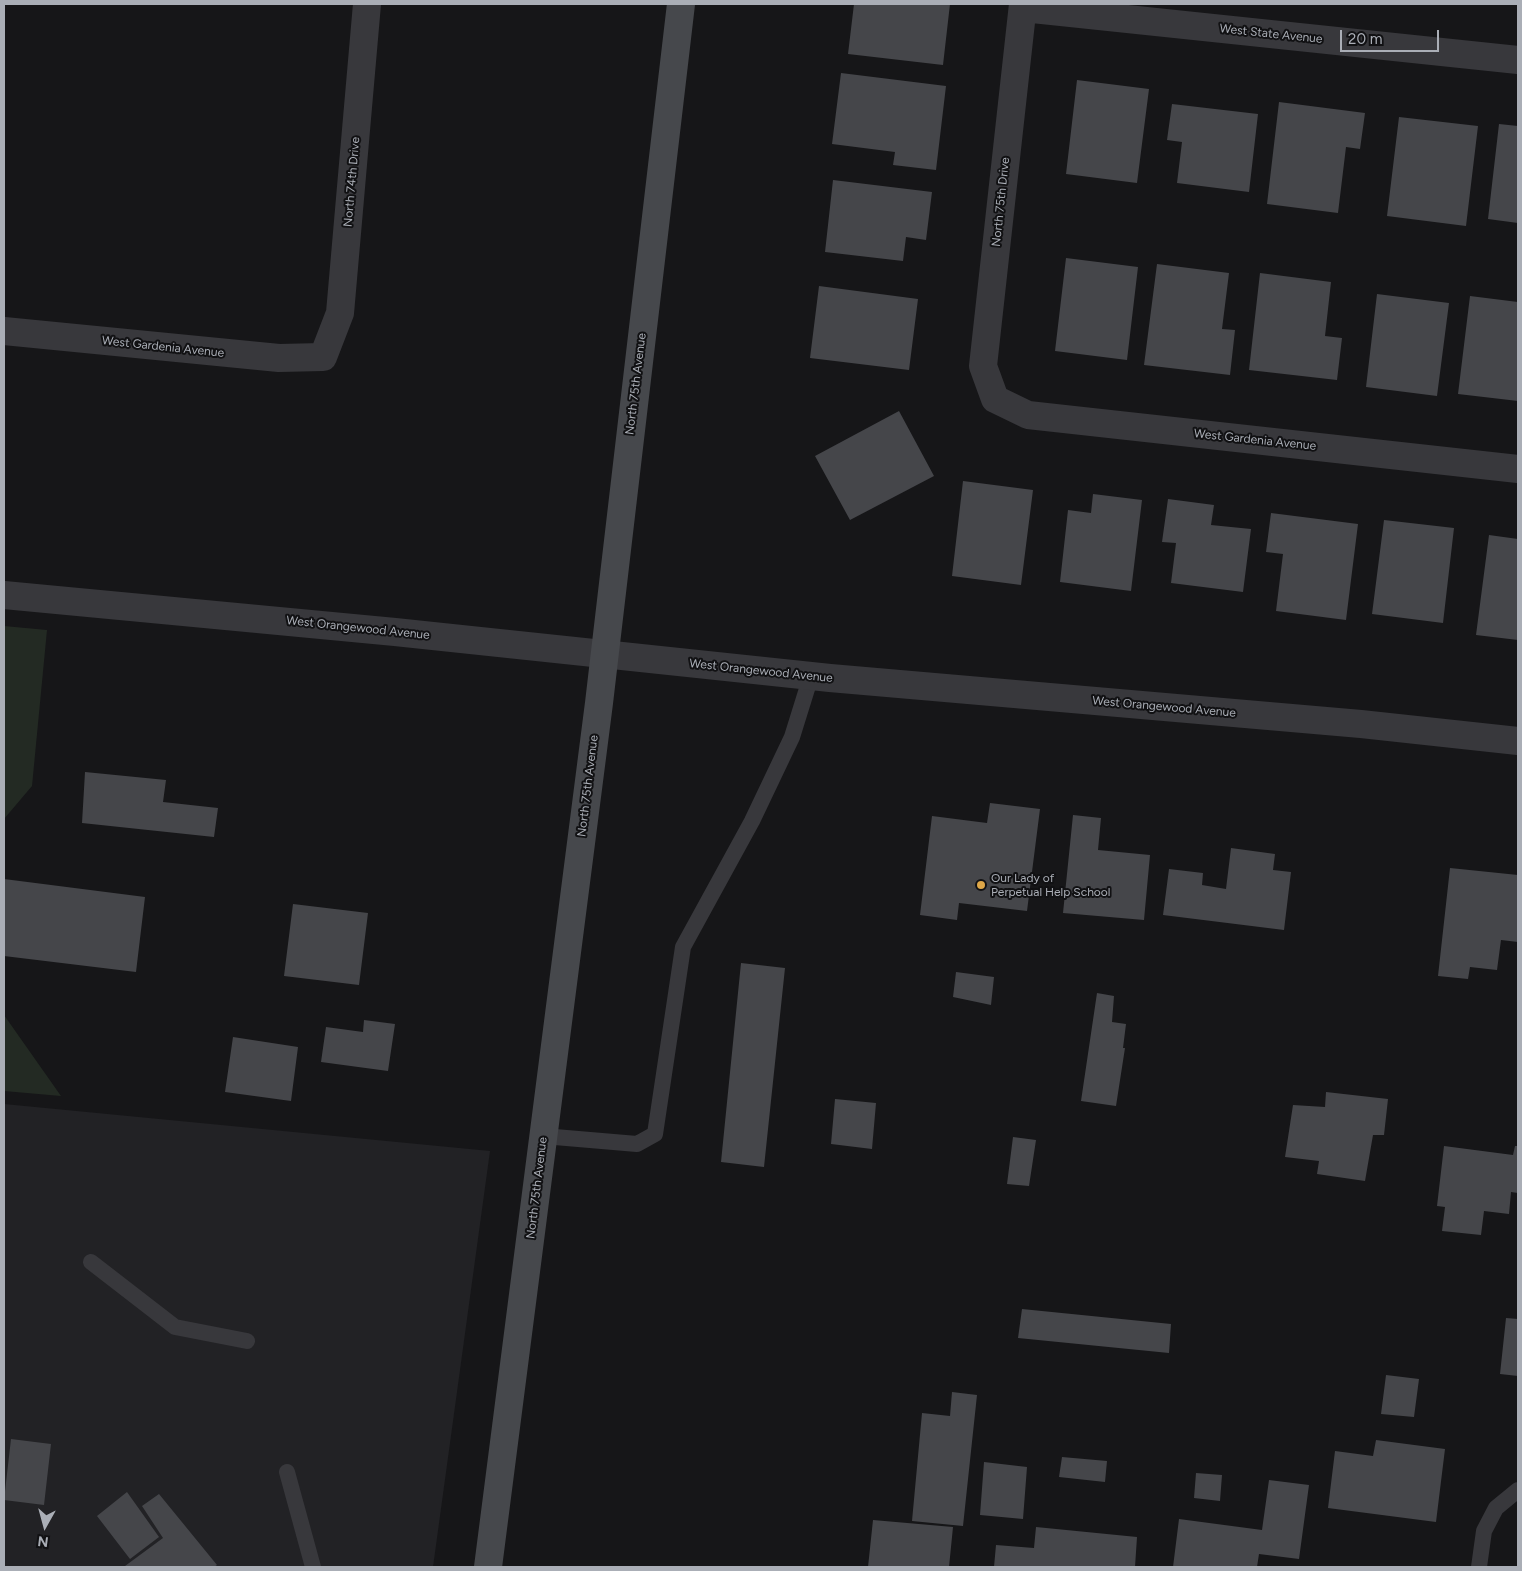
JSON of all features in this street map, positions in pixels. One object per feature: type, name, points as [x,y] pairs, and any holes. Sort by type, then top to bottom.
[{"type":"main road","name":"North 75th Avenue","points":[[488,1567],[604,655],[681,4]]},
{"type":"street","name":"North 74th Drive","points":[[323,357],[340,314],[367,4]]},
{"type":"street","name":"West State Avenue","points":[[1023,6],[1518,60]]},
{"type":"street","name":"North 75th Drive","points":[[994,399],[983,366],[1023,6]]},
{"type":"street","name":"West Gardenia Avenue","points":[[4,331],[279,358],[323,357]]},
{"type":"street","name":"West Gardenia Avenue","points":[[994,399],[1028,414],[1518,470]]},
{"type":"street","name":"West Orangewood Avenue","points":[[4,595],[395,632],[811,676],[1361,724],[1518,742]]},
{"type":"lane","points":[[543,1136],[637,1144],[654,1134],[683,947],[752,821],[792,737],[811,676]]},
{"type":"lane","points":[[91,1262],[175,1327],[246,1341]]},
{"type":"lane","points":[[287,1472],[313,1567]]},
{"type":"lane","points":[[1479,1567],[1484,1531],[1496,1508],[1518,1490]]},
{"type":"shaded area","points":[[4,626],[47,630],[32,786],[4,819]]},
{"type":"shaded area","points":[[4,1015],[61,1096],[4,1091]]},
{"type":"shaded area","points":[[4,1104],[490,1151],[433,1567],[4,1567]]},
{"type":"building","points":[[854,4],[950,4],[943,65],[848,54]]},
{"type":"building","points":[[841,73],[946,86],[936,170],[893,165],[895,152],[832,144]]},
{"type":"building","points":[[1077,80],[1149,89],[1137,183],[1066,174]]},
{"type":"building","points":[[1279,102],[1365,113],[1360,149],[1346,147],[1338,213],[1267,204]]},
{"type":"building","points":[[1172,104],[1258,114],[1249,192],[1177,183],[1182,142],[1167,140]]},
{"type":"building","points":[[1399,117],[1478,126],[1466,226],[1387,216]]},
{"type":"building","points":[[1499,124],[1518,126],[1518,223],[1488,219]]},
{"type":"building","points":[[833,180],[932,192],[926,240],[906,237],[903,261],[825,252]]},
{"type":"building","points":[[1066,258],[1138,267],[1127,360],[1055,351]]},
{"type":"building","points":[[1157,264],[1229,273],[1222,329],[1235,330],[1230,375],[1144,365]]},
{"type":"building","points":[[1260,273],[1331,282],[1325,336],[1342,338],[1337,380],[1249,370]]},
{"type":"building","points":[[819,286],[918,299],[909,370],[810,358]]},
{"type":"building","points":[[1377,294],[1449,303],[1437,396],[1366,387]]},
{"type":"building","points":[[1470,296],[1518,302],[1518,401],[1458,394]]},
{"type":"building","points":[[899,411],[934,476],[850,520],[815,456]]},
{"type":"building","points":[[963,481],[1033,490],[1021,585],[952,576]]},
{"type":"building","points":[[1093,494],[1142,500],[1131,591],[1060,582],[1068,510],[1091,513]]},
{"type":"building","points":[[1168,499],[1214,505],[1211,525],[1251,529],[1243,592],[1171,583],[1176,543],[1162,542]]},
{"type":"building","points":[[1271,513],[1358,524],[1346,620],[1276,611],[1283,554],[1266,552]]},
{"type":"building","points":[[1384,520],[1454,528],[1443,623],[1372,614]]},
{"type":"building","points":[[1489,535],[1518,539],[1518,640],[1476,635]]},
{"type":"building","points":[[85,772],[166,780],[163,802],[218,808],[214,837],[82,823]]},
{"type":"building","points":[[990,803],[1040,809],[1027,911],[959,903],[957,920],[920,915],[932,816],[987,823]]},
{"type":"building","points":[[1073,815],[1101,818],[1098,850],[1150,855],[1144,920],[1063,913]]},
{"type":"building","points":[[1231,848],[1275,854],[1273,870],[1291,872],[1284,930],[1163,915],[1169,869],[1203,873],[1202,885],[1226,889]]},
{"type":"building","points":[[1450,868],[1518,875],[1518,942],[1501,940],[1497,970],[1470,967],[1468,979],[1438,976]]},
{"type":"building","points":[[4,879],[145,897],[136,972],[4,956]]},
{"type":"building","points":[[293,904],[368,913],[359,985],[284,976]]},
{"type":"building","points":[[741,963],[785,968],[764,1167],[721,1162]]},
{"type":"building","points":[[956,972],[994,977],[991,1005],[953,997]]},
{"type":"building","points":[[1097,993],[1114,996],[1112,1022],[1126,1024],[1123,1048],[1125,1048],[1116,1106],[1081,1101]]},
{"type":"building","points":[[364,1020],[395,1024],[388,1071],[321,1062],[326,1027],[363,1032]]},
{"type":"building","points":[[233,1037],[298,1047],[291,1101],[225,1092]]},
{"type":"building","points":[[1326,1092],[1388,1099],[1384,1135],[1373,1135],[1365,1181],[1317,1174],[1319,1161],[1285,1157],[1293,1105],[1325,1107]]},
{"type":"building","points":[[835,1099],[876,1103],[872,1149],[831,1144]]},
{"type":"building","points":[[1013,1137],[1036,1140],[1029,1186],[1007,1184]]},
{"type":"building","points":[[1444,1146],[1513,1155],[1515,1146],[1518,1146],[1518,1193],[1511,1192],[1509,1214],[1484,1211],[1481,1235],[1442,1231],[1445,1207],[1437,1206]]},
{"type":"building","points":[[1022,1309],[1171,1324],[1169,1353],[1018,1338]]},
{"type":"building","points":[[1506,1318],[1518,1319],[1518,1376],[1500,1374]]},
{"type":"building","points":[[1386,1375],[1419,1379],[1414,1417],[1381,1414]]},
{"type":"building","points":[[952,1392],[977,1395],[963,1526],[912,1521],[922,1413],[950,1416]]},
{"type":"building","points":[[11,1439],[51,1444],[44,1505],[4,1500]]},
{"type":"building","points":[[1376,1440],[1445,1449],[1436,1522],[1328,1508],[1335,1451],[1373,1456]]},
{"type":"building","points":[[1062,1457],[1107,1461],[1105,1482],[1059,1477]]},
{"type":"building","points":[[984,1462],[1027,1467],[1023,1519],[980,1515]]},
{"type":"building","points":[[1196,1473],[1222,1475],[1220,1501],[1194,1498]]},
{"type":"building","points":[[1269,1480],[1309,1485],[1299,1559],[1259,1554],[1257,1567],[1173,1567],[1179,1519],[1262,1530]]},
{"type":"building","points":[[127,1492],[159,1537],[130,1559],[97,1516]]},
{"type":"building","points":[[159,1494],[217,1565],[214,1567],[125,1566],[163,1538],[142,1506]]},
{"type":"building","points":[[873,1520],[953,1527],[949,1567],[868,1567]]},
{"type":"building","points":[[1036,1527],[1137,1537],[1135,1567],[994,1567],[996,1545],[1034,1548]]},
{"type":"place","name":"Our Lady of Perpetual Help School","points":[[981,885]]}]
